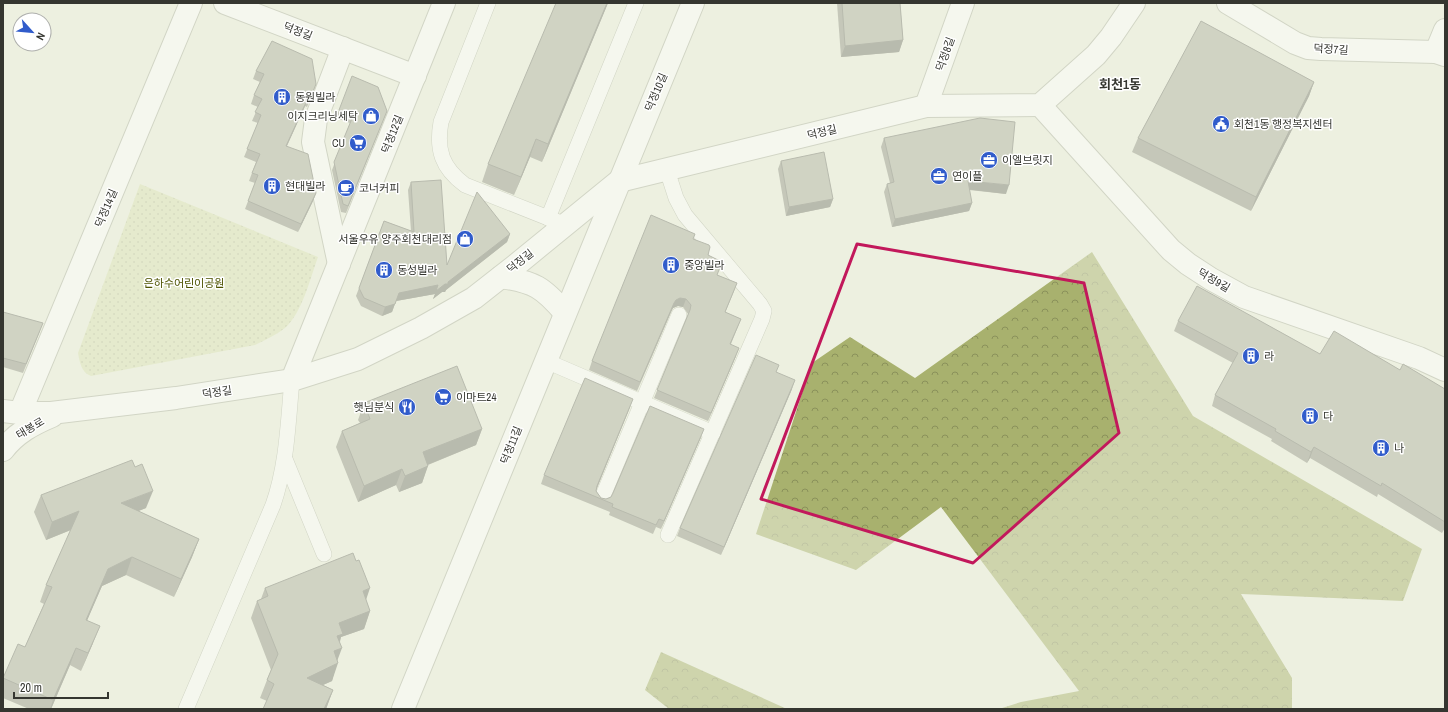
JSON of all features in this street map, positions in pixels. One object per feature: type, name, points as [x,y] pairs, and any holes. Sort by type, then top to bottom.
[{"type":"street","name":"덕정14길","points":[[12,412],[192,3]]},
{"type":"street","name":"덕정길","points":[[225,3],[415,76]]},
{"type":"street","name":"덕정12길","points":[[292,380],[444,3]]},
{"type":"street","name":"덕정10길","points":[[620,181],[693,3]]},
{"type":"street","name":"덕정8길","points":[[926,106],[963,3]]},
{"type":"street","points":[[1040,105],[1096,55],[1111,37],[1134,3]]},
{"type":"street","name":"덕정7길","points":[[1228,3],[1295,44],[1308,48],[1440,54]]},
{"type":"street","points":[[1440,54],[1445,30]]},
{"type":"street","points":[[339,264],[313,142],[316,119],[343,48]]},
{"type":"street","name":"덕정길","points":[[12,412],[62,411],[176,398],[292,380],[358,359],[421,328],[474,298],[501,276],[557,221],[620,181],[926,106],[1040,105]]},
{"type":"street","name":"덕정9길","points":[[1040,105],[1171,250],[1188,264],[1211,279],[1244,296],[1419,358],[1445,370]]},
{"type":"street","name":"덕정11길","points":[[403,709],[620,181]]},
{"type":"street","name":"덕정길","points":[[501,276],[530,283],[542,289],[551,296],[565,313]]},
{"type":"street","name":"태봉로","points":[[3,450],[11,440],[22,431],[62,411]]},
{"type":"lane","points":[[488,3],[441,122],[439,134],[440,151],[446,166],[456,178],[466,185],[557,221],[636,3]]},
{"type":"lane","points":[[667,170],[676,198],[685,215],[760,304],[764,311],[762,319],[668,535]]},
{"type":"lane","points":[[602,498],[679,315]]},
{"type":"lane","points":[[546,361],[713,433]]},
{"type":"lane","points":[[186,709],[273,505],[279,486],[284,459],[292,380]]},
{"type":"lane","points":[[284,459],[324,554]]},
{"type":"highlighted area","points":[[857,244],[1084,283],[1119,433],[973,563],[761,499]]},
{"type":"green space","name":"은하수어린이공원","points":[[140,184],[318,257],[301,305],[291,322],[285,328],[255,345],[91,376],[85,372],[79,360],[78,353]]},
{"type":"green space","points":[[1092,252],[1193,416],[1422,549],[1403,601],[1241,594],[1292,678],[1292,709],[999,709],[1021,702],[1079,691],[941,507],[856,570],[756,534],[812,363],[850,337],[915,378]]},
{"type":"green space","points":[[661,652],[787,709],[669,709],[645,690]]},
{"type":"building","points":[[556,3],[607,3],[548,144],[536,139],[521,177],[488,164]]},
{"type":"building","points":[[842,3],[900,3],[903,40],[845,46]]},
{"type":"building","name":"회천1동 행정복지센터","points":[[1201,21],[1314,82],[1256,197],[1138,138]]},
{"type":"building","points":[[272,41],[312,59],[316,84],[286,146],[308,154],[316,193],[301,224],[248,201],[258,175],[252,173],[260,154],[247,149],[261,115],[255,112],[262,99],[254,95],[264,74],[256,71]]},
{"type":"building","points":[[352,76],[378,87],[387,111],[348,206],[343,204],[334,162],[353,116],[339,110]]},
{"type":"building","points":[[980,118],[1015,122],[1009,185],[968,181],[972,203],[895,219],[887,184],[894,182],[884,138]]},
{"type":"building","points":[[824,152],[833,199],[789,207],[781,161]]},
{"type":"building","points":[[441,180],[447,265],[477,192],[510,234],[448,282],[448,284],[445,284],[436,291],[438,285],[399,293],[395,304],[385,307],[364,298],[359,288],[384,221],[414,232],[411,182]]},
{"type":"building","points":[[651,215],[695,234],[693,239],[709,245],[708,255],[722,262],[717,275],[737,283],[725,312],[741,319],[730,344],[739,348],[711,413],[657,390],[690,310],[691,305],[686,299],[680,298],[674,303],[640,382],[592,361]]},
{"type":"building","points":[[1197,286],[1320,354],[1334,331],[1400,370],[1403,364],[1445,389],[1445,522],[1382,483],[1381,486],[1314,447],[1311,452],[1275,431],[1276,429],[1215,395],[1238,353],[1178,321]]},
{"type":"building","points":[[3,312],[43,323],[26,364],[3,358]]},
{"type":"building","points":[[756,355],[779,365],[776,372],[795,380],[724,547],[680,528]]},
{"type":"building","points":[[457,366],[482,429],[423,452],[428,466],[405,476],[402,469],[364,486],[342,431],[370,419],[364,403]]},
{"type":"building","points":[[585,378],[633,399],[597,486],[596,491],[601,498],[606,499],[611,497],[650,406],[704,429],[664,521],[659,519],[656,525],[612,507],[613,504],[544,475]]},
{"type":"building","points":[[132,460],[135,467],[142,464],[153,491],[121,503],[199,539],[181,579],[132,557],[108,569],[86,620],[100,626],[88,653],[76,648],[53,700],[3,678],[18,644],[25,647],[52,587],[46,585],[79,511],[52,522],[41,495]]},
{"type":"building","points":[[353,553],[356,561],[359,560],[370,588],[363,591],[370,611],[339,623],[343,634],[337,636],[342,648],[334,651],[338,663],[307,678],[333,690],[324,709],[263,709],[274,684],[267,680],[278,654],[257,601],[268,596],[265,588]]},
{"type":"place","name":"동원빌라","points":[[282,97]]},
{"type":"place","name":"이지크리닝세탁","points":[[371,116]]},
{"type":"place","name":"회천1동 행정복지센터","points":[[1221,124]]},
{"type":"place","name":"CU","points":[[358,143]]},
{"type":"place","name":"이엘브릿지","points":[[989,160]]},
{"type":"place","name":"연이플","points":[[939,176]]},
{"type":"place","name":"현대빌라","points":[[272,186]]},
{"type":"place","name":"코너커피","points":[[346,188]]},
{"type":"place","name":"서울우유 양주회천대리점","points":[[465,239]]},
{"type":"place","name":"중앙빌라","points":[[671,265]]},
{"type":"place","name":"동성빌라","points":[[384,270]]},
{"type":"place","name":"라","points":[[1251,356]]},
{"type":"place","name":"이마트24","points":[[443,397]]},
{"type":"place","name":"햇님분식","points":[[407,407]]},
{"type":"place","name":"다","points":[[1310,416]]},
{"type":"place","name":"나","points":[[1381,448]]},
{"type":"district","name":"회천1동","points":[[1120,84]]}]
